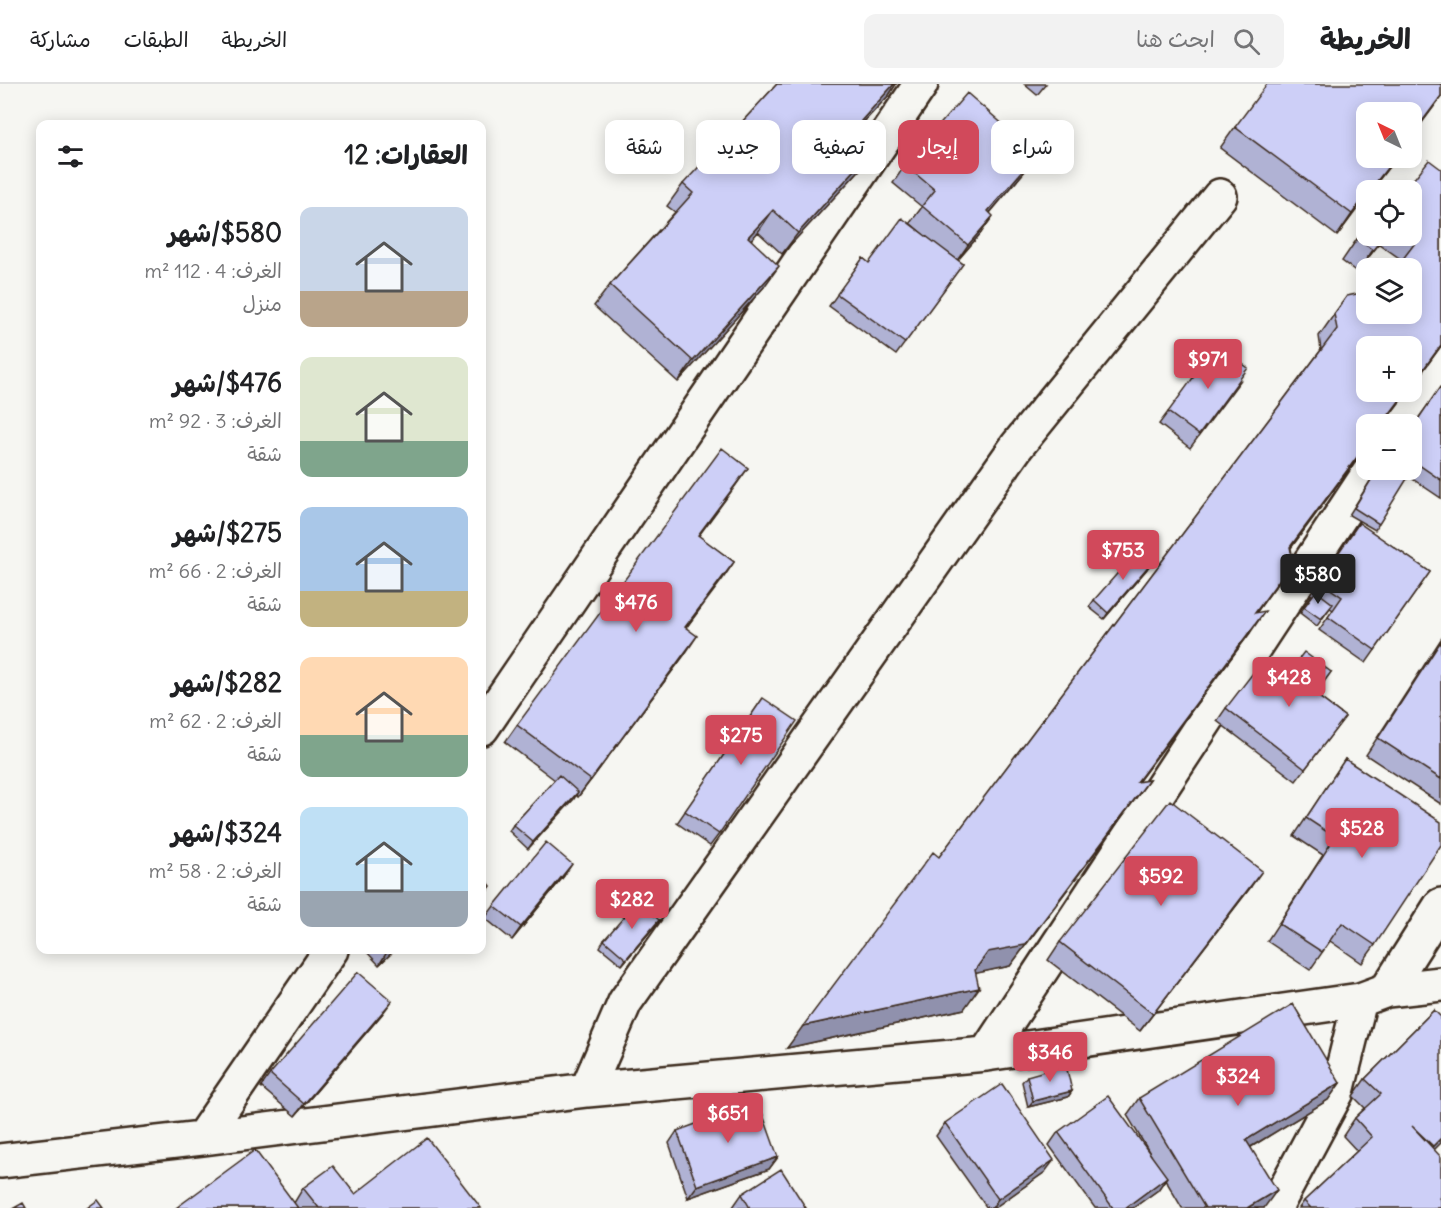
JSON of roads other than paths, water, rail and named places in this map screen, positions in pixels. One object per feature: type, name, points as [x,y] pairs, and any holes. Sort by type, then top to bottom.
[{"type":"street","points":[[486,722],[921,84]]},
{"type":"street","points":[[587,1089],[625,1002],[1017,446],[1220,196]]},
{"type":"street","points":[[1408,414],[1441,364]]},
{"type":"street","points":[[986,1054],[1364,480]]},
{"type":"street","points":[[1275,1208],[1337,1092],[1373,995],[1441,905]]},
{"type":"street","points":[[202,1138],[328,954]]},
{"type":"street","points":[[0,1161],[587,1089],[986,1054],[1441,984]]}]
